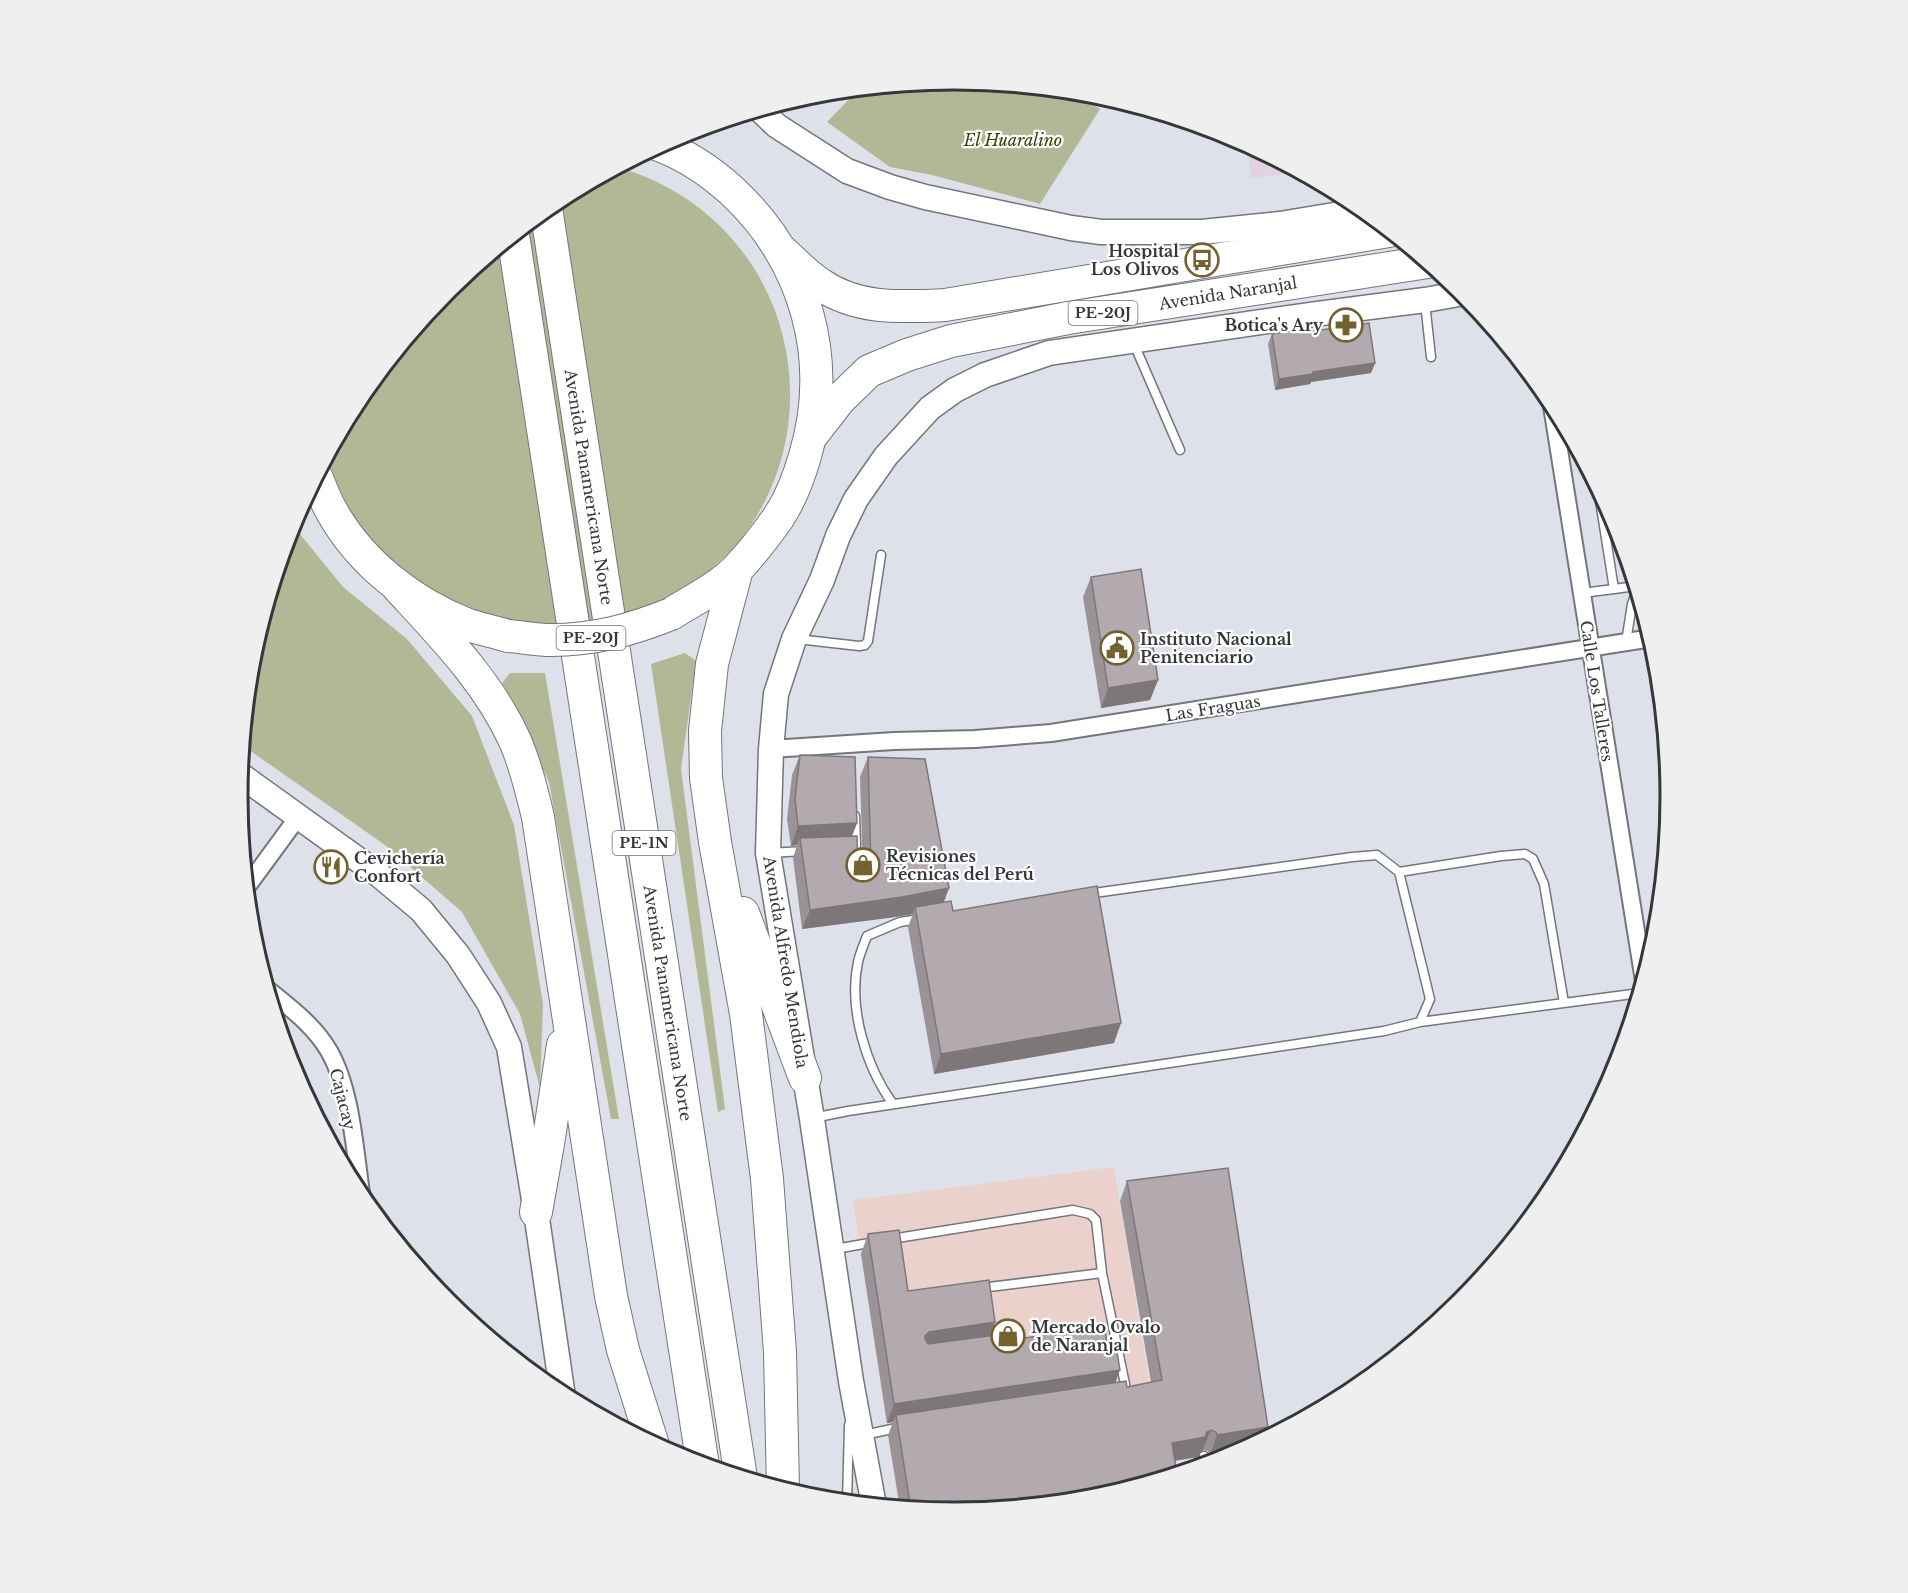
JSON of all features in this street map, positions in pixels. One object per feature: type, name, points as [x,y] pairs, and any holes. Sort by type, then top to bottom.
[{"type":"highway","name":"PE-20J","points":[[672,149],[717,177],[753,211],[782,250],[820,285],[857,303],[902,307],[945,305],[1364,222]]},
{"type":"highway","name":"Avenida Panamericana Norte","points":[[548,219],[740,1470]]},
{"type":"highway","name":"PE-1N","points":[[514,244],[701,1456]]},
{"type":"highway","name":"PE-20J","points":[[320,485],[331,510],[364,555],[397,586],[431,608],[469,625],[508,636],[549,640],[591,638],[632,629],[671,614],[714,588],[737,569],[779,517],[799,477],[812,435],[817,388],[814,340],[802,294],[782,250]]},
{"type":"highway","name":"Avenida Naranjal","points":[[812,435],[840,399],[869,371],[906,355],[951,341],[1077,317],[1418,264]]},
{"type":"highway","name":"PE-20J","points":[[315,495],[331,510]]},
{"type":"highway","points":[[737,569],[712,664],[706,720],[706,778],[715,842],[746,1014],[769,1201],[780,1352],[783,1482]]},
{"type":"highway","points":[[397,586],[449,642],[494,702],[516,743],[526,770],[538,818],[611,1296],[623,1350],[649,1433]]},
{"type":"highway","points":[[715,842],[805,1078]]},
{"type":"highway","points":[[536,1212],[549,1144],[567,1014]]},
{"type":"main road","points":[[766,116],[777,126],[847,171],[925,197],[1040,223],[1101,232],[1168,233],[1280,224],[1364,221]]},
{"type":"main road","name":"Avenida Naranjal","points":[[1049,353],[1452,295]]},
{"type":"main road","name":"Avenida Alfredo Mendiola","points":[[872,1498],[851,1381],[812,1119],[768,853],[771,749],[776,694],[794,639],[822,580],[838,536],[856,499],[886,456],[930,408],[956,390],[985,375],[1049,353]]},
{"type":"main road","points":[[248,781],[378,874],[421,910],[458,955],[489,1003],[508,1047],[536,1212],[561,1384]]},
{"type":"street","name":"Calle Los Talleres","points":[[1561,435],[1590,648],[1641,960]]},
{"type":"street","name":"Las Fraguas","points":[[771,749],[853,749],[1051,733],[1642,640]]},
{"type":"street","points":[[253,879],[298,817]]},
{"type":"street","name":"Cajacay","points":[[277,997],[300,1016],[328,1049],[340,1076],[351,1125],[358,1176]]},
{"type":"lane","points":[[1425,300],[1431,357]]},
{"type":"lane","points":[[1133,341],[1180,450]]},
{"type":"lane","points":[[1602,516],[1614,589]]},
{"type":"lane","points":[[794,639],[865,645],[868,642],[881,555]]},
{"type":"lane","points":[[1582,593],[1628,587]]},
{"type":"lane","points":[[1626,642],[1633,602]]},
{"type":"lane","points":[[855,806],[856,859]]},
{"type":"lane","points":[[846,849],[856,849]]},
{"type":"lane","points":[[768,853],[815,851]]},
{"type":"lane","points":[[1075,895],[1377,855],[1400,872],[1430,999],[1420,1022]]},
{"type":"lane","points":[[1400,872],[1501,856],[1525,855],[1533,859],[1544,884],[1564,1003]]},
{"type":"lane","points":[[893,1104],[882,1089],[861,1034],[856,1003],[858,964],[867,936],[900,922],[935,916]]},
{"type":"lane","points":[[812,1119],[893,1104],[1384,1031],[1420,1022],[1632,994]]},
{"type":"lane","points":[[831,1249],[1073,1210],[1090,1214],[1096,1220],[1102,1273],[1125,1388],[1121,1394],[1109,1396]]},
{"type":"lane","points":[[973,1289],[1102,1273]]},
{"type":"lane","points":[[1102,1331],[1114,1329]]},
{"type":"lane","points":[[847,1494],[851,1381]]},
{"type":"lane","points":[[860,1436],[911,1425]]},
{"type":"shaded area","points":[[1248,155],[1286,174],[1251,178]]},
{"type":"shaded area","name":"Mercado Ovalo de Naranjal","points":[[1114,1167],[1164,1471],[1092,1489],[1046,1497],[954,1503],[898,1500],[853,1200]]},
{"type":"green space","name":"El Huaralino","points":[[954,90],[1046,96],[1092,104],[1100,109],[1040,204],[932,175],[890,167],[827,122],[850,98],[908,92]]},
{"type":"green space","points":[[627,171],[691,202],[744,254],[777,317],[790,386],[782,456],[753,521],[703,576],[632,615],[555,627],[522,626],[482,616],[445,600],[424,588],[387,558],[356,520],[335,478],[331,464],[367,404],[393,366],[454,297],[488,265],[561,209]]},
{"type":"green space","points":[[299,532],[343,587],[407,639],[472,716],[514,825],[543,1004],[540,1088],[520,1014],[462,912],[385,845],[249,750],[261,659],[285,569]]},
{"type":"green space","points":[[685,653],[696,661],[681,769],[725,1109],[718,1112],[651,664]]},
{"type":"green space","points":[[510,673],[545,673],[619,1119],[611,1119],[549,782],[502,683]]},
{"type":"building","points":[[1369,323],[1375,363],[1279,379],[1272,334],[1306,329],[1307,332]]},
{"type":"building","name":"Instituto Nacional Penitenciario","points":[[1141,569],[1158,680],[1108,688],[1091,577]]},
{"type":"building","points":[[800,755],[855,757],[857,823],[798,826],[795,799]]},
{"type":"building","points":[[868,757],[925,759],[949,888],[810,910],[800,838],[857,836],[858,870],[862,875],[868,874],[871,869]]},
{"type":"building","points":[[1097,886],[1121,1023],[941,1054],[915,907],[951,901],[953,911]]},
{"type":"building","points":[[1228,1168],[1268,1427],[1217,1435],[1211,1430],[1205,1437],[1172,1443],[1176,1467],[1092,1489],[1046,1497],[1000,1501],[954,1503],[910,1501],[896,1415],[1126,1381],[1127,1387],[1162,1380],[1127,1181]]},
{"type":"building","points":[[899,1230],[908,1291],[989,1280],[995,1322],[929,1332],[925,1336],[928,1344],[996,1335],[997,1342],[1105,1326],[1107,1347],[1116,1346],[1120,1370],[894,1404],[868,1234]]},
{"type":"place","name":"Hospital Los Olivos","points":[[1202,260]]},
{"type":"place","name":"Botica's Ary","points":[[1346,325]]},
{"type":"place","name":"Instituto Nacional Penitenciario","points":[[1117,648]]},
{"type":"place","name":"Revisiones Técnicas del Perú","points":[[863,865]]},
{"type":"place","name":"Cevichería Confort","points":[[331,867]]},
{"type":"place","name":"Mercado Ovalo de Naranjal","points":[[1008,1336]]}]
